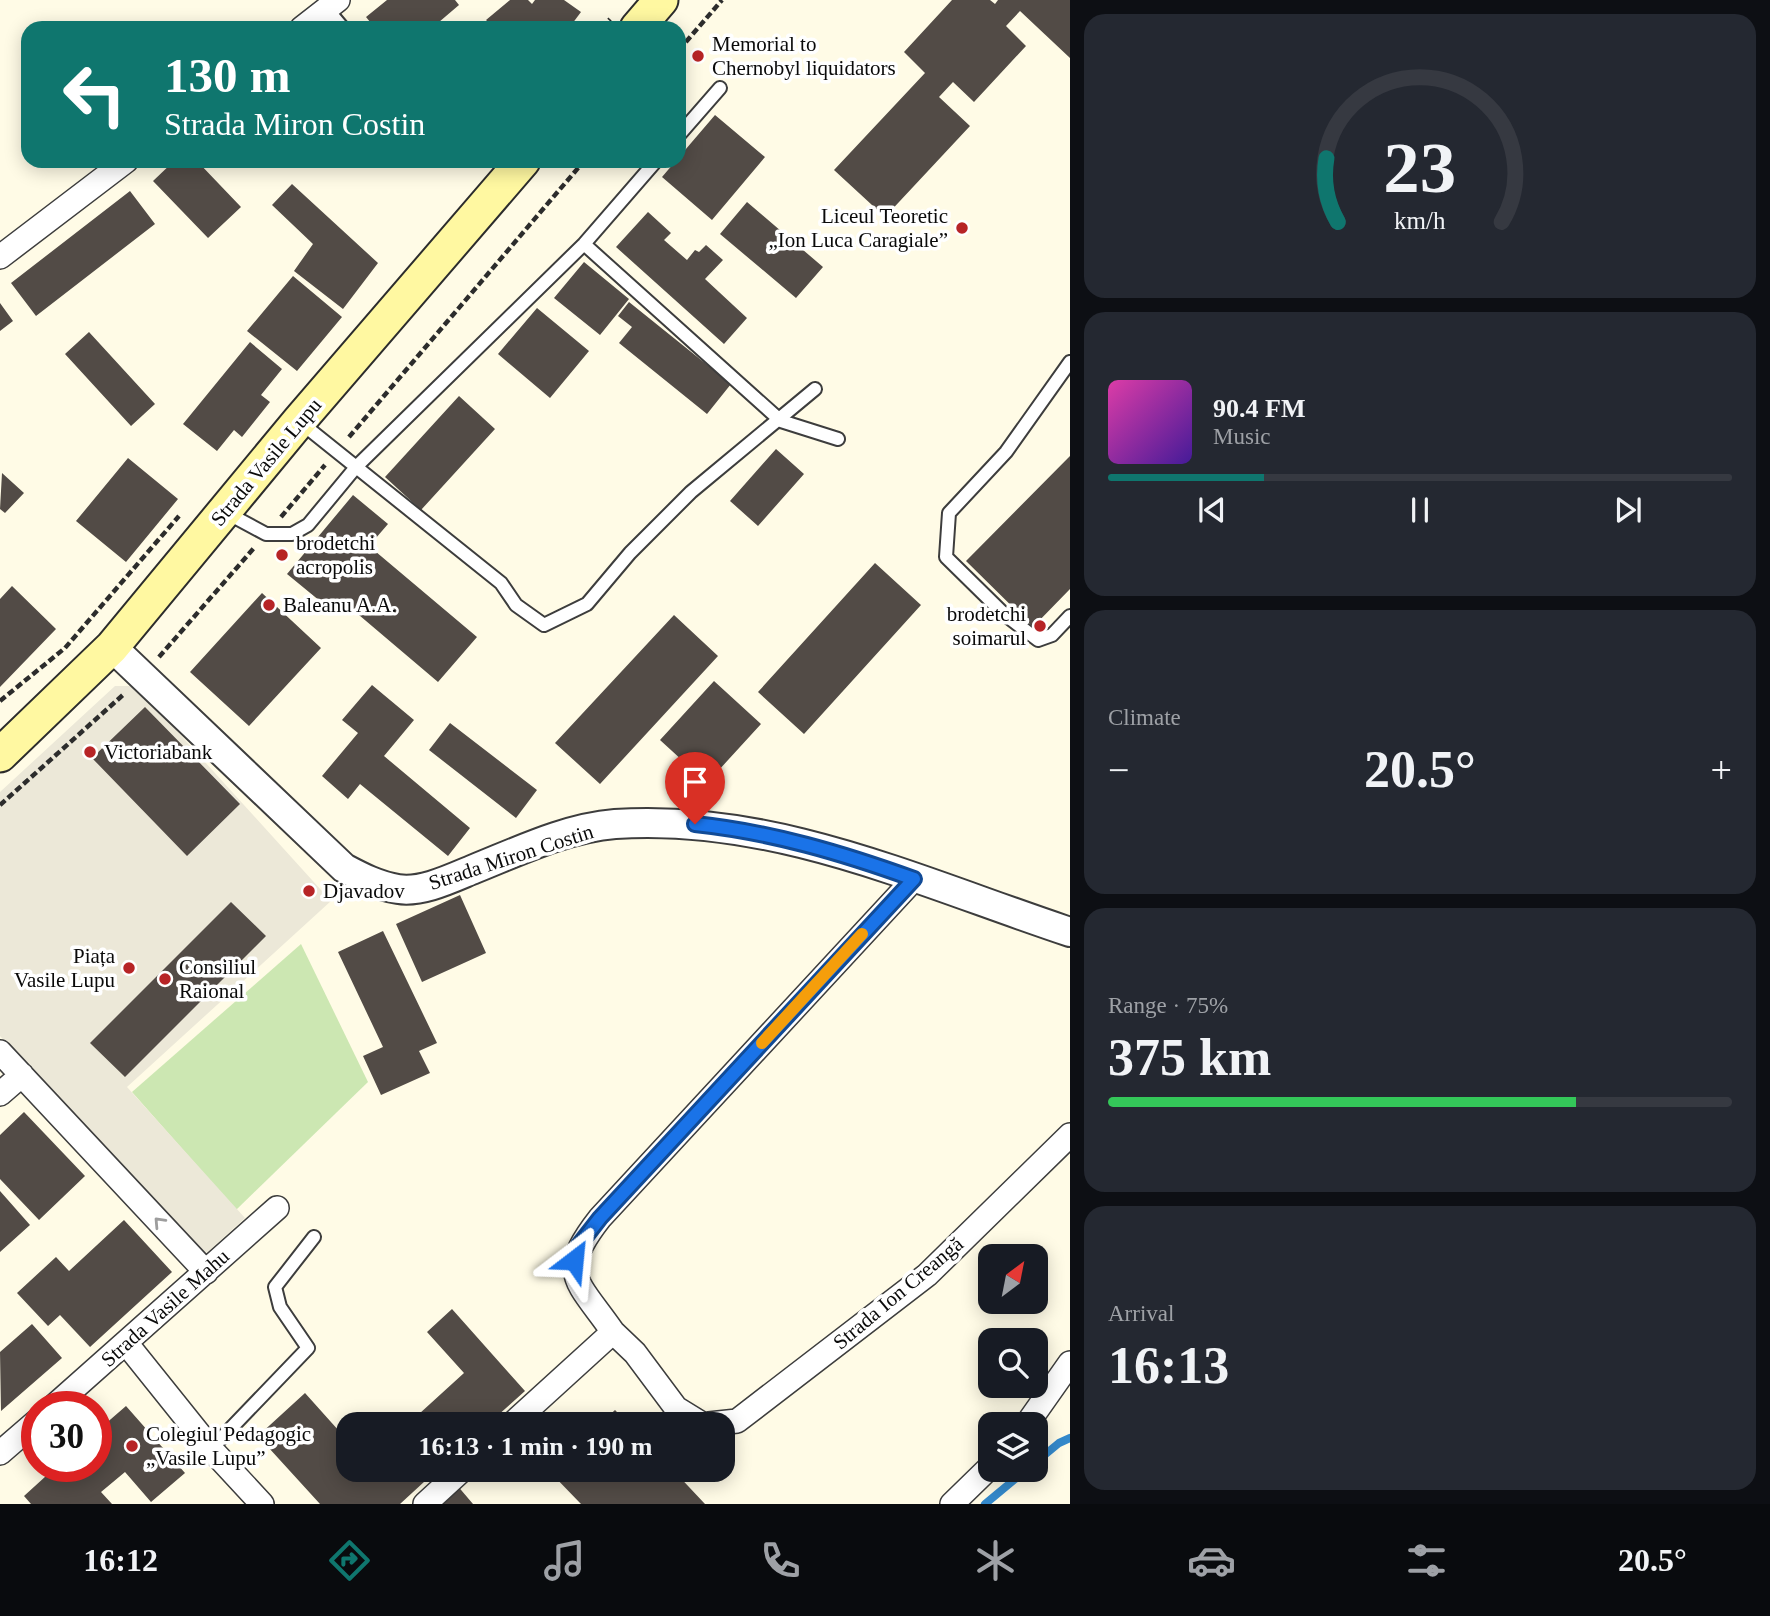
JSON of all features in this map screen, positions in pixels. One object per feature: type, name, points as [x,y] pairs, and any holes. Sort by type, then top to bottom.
[{"type":"main road","points":[[643,21],[661,0]]},
{"type":"main road","name":"Strada Vasile Lupu","points":[[0,755],[112,648],[299,421],[517,168]]},
{"type":"street","points":[[311,21],[332,5]]},
{"type":"street","points":[[0,257],[117,168]]},
{"type":"street","name":"Strada Miron Costin","points":[[112,648],[344,868],[373,883],[400,890],[439,884],[568,833],[613,824],[695,824],[747,829],[833,850],[1070,932]]},
{"type":"street","points":[[682,1412],[676,1408],[635,1353],[613,1332],[578,1283],[574,1260],[579,1245],[600,1218],[914,879]]},
{"type":"street","points":[[0,1052],[206,1272]]},
{"type":"street","points":[[0,1094],[22,1075]]},
{"type":"street","name":"Strada Ion Creangă","points":[[735,1421],[927,1275],[1070,1135]]},
{"type":"street","name":"Strada Vasile Mahu","points":[[71,1391],[277,1208]]},
{"type":"street","points":[[525,1412],[613,1332]]},
{"type":"street","points":[[126,1343],[211,1449],[262,1504]]},
{"type":"street","points":[[1035,1412],[1070,1363]]},
{"type":"street","points":[[0,1453],[21,1435]]},
{"type":"street","points":[[952,1504],[978,1479]]},
{"type":"street","points":[[425,1504],[449,1482]]},
{"type":"lane","points":[[332,5],[340,21]]},
{"type":"lane","points":[[686,127],[720,88]]},
{"type":"lane","points":[[224,512],[266,534],[292,534],[308,525],[355,467],[584,244],[650,168]]},
{"type":"lane","points":[[584,244],[781,421],[838,439]]},
{"type":"lane","points":[[1070,362],[1006,452],[949,513],[945,539],[946,557],[1004,614],[1038,640],[1052,635],[1070,616]]},
{"type":"lane","points":[[299,421],[501,583],[516,605],[544,625],[587,604],[630,553],[691,492],[781,421],[815,389]]},
{"type":"lane","points":[[211,1449],[308,1348],[280,1307],[275,1287],[314,1237]]},
{"type":"path","points":[[686,42],[722,0]]},
{"type":"path","points":[[0,805],[141,678],[578,168]]},
{"type":"green space","points":[[301,944],[368,1082],[236,1210],[132,1092]]},
{"type":"shaded area","name":"Piața Vasile Lupu","points":[[115,686],[136,686],[331,901],[127,1087],[245,1218],[202,1257],[0,1036],[0,792]]},
{"type":"building","points":[[387,0],[455,0],[459,5],[440,21],[369,21],[366,17]]},
{"type":"building","points":[[510,0],[528,0],[532,4],[535,0],[564,0],[581,12],[574,21],[486,20]]},
{"type":"building","points":[[952,0],[990,0],[995,4],[998,0],[1070,0],[1070,58],[1020,11],[1006,26],[1026,46],[974,102],[953,82],[939,97],[970,126],[885,217],[834,170],[925,73],[904,52]]},
{"type":"building","points":[[715,115],[765,157],[712,220],[662,177],[670,168],[686,168],[686,149]]},
{"type":"building","points":[[167,168],[204,168],[241,207],[208,238],[153,181]]},
{"type":"building","points":[[292,184],[378,263],[343,309],[294,271],[313,244],[272,205]]},
{"type":"building","points":[[130,191],[155,224],[36,316],[11,283]]},
{"type":"building","points":[[747,202],[823,267],[796,298],[720,234]]},
{"type":"building","points":[[648,212],[671,233],[664,240],[687,260],[695,250],[699,252],[706,245],[723,260],[705,279],[747,318],[724,344],[616,247]]},
{"type":"building","points":[[584,262],[629,299],[600,335],[554,298]]},
{"type":"building","points":[[293,276],[342,317],[297,371],[247,331]]},
{"type":"building","points":[[629,302],[731,384],[707,414],[619,343],[632,327],[618,316]]},
{"type":"building","points":[[0,303],[13,321],[0,331]]},
{"type":"building","points":[[537,308],[589,351],[550,398],[498,354]]},
{"type":"building","points":[[89,332],[155,404],[131,426],[65,354]]},
{"type":"building","points":[[250,342],[282,369],[261,395],[270,402],[242,437],[234,430],[217,451],[183,424]]},
{"type":"building","points":[[459,396],[495,429],[421,510],[385,477]]},
{"type":"building","points":[[776,449],[804,474],[758,526],[730,501]]},
{"type":"building","points":[[1070,456],[1070,589],[1033,627],[966,561]]},
{"type":"building","points":[[128,458],[178,499],[126,562],[76,521]]},
{"type":"building","points":[[2,473],[24,493],[5,513],[0,509]]},
{"type":"building","points":[[353,495],[388,524],[369,546],[477,637],[438,682],[346,604],[337,615],[287,574]]},
{"type":"building","points":[[875,563],[921,605],[804,734],[758,692]]},
{"type":"building","points":[[12,586],[56,629],[0,687],[0,599]]},
{"type":"building","points":[[262,593],[321,648],[249,726],[190,672]]},
{"type":"building","points":[[674,615],[718,656],[600,784],[555,743]]},
{"type":"building","points":[[714,681],[761,724],[707,783],[660,740]]},
{"type":"building","points":[[372,685],[414,720],[384,756],[470,828],[448,856],[360,784],[348,799],[322,776],[358,733],[342,720]]},
{"type":"building","points":[[145,707],[240,804],[187,856],[92,758]]},
{"type":"building","points":[[450,723],[537,790],[516,818],[429,750]]},
{"type":"building","points":[[460,895],[486,953],[422,982],[396,924]]},
{"type":"building","points":[[231,902],[266,936],[125,1077],[90,1043]]},
{"type":"building","points":[[383,931],[437,1043],[419,1051],[430,1073],[381,1095],[363,1056],[383,1047],[338,952]]},
{"type":"building","points":[[24,1112],[85,1176],[39,1220],[0,1179],[0,1135]]},
{"type":"building","points":[[0,1191],[30,1225],[0,1252]]},
{"type":"building","points":[[124,1220],[172,1272],[90,1347],[60,1315],[48,1326],[17,1293],[56,1257],[69,1271]]},
{"type":"building","points":[[452,1309],[525,1391],[501,1412],[421,1412],[464,1373],[427,1332]]},
{"type":"building","points":[[32,1324],[62,1358],[1,1411],[0,1352]]},
{"type":"building","points":[[305,1393],[336,1428],[336,1482],[424,1482],[400,1504],[320,1504],[258,1436]]},
{"type":"building","points":[[126,1406],[185,1473],[151,1502],[125,1472],[101,1492],[112,1504],[31,1504],[24,1496],[39,1482],[112,1482],[112,1418]]},
{"type":"building","points":[[560,1482],[684,1482],[705,1504],[581,1504]]},
{"type":"building","points":[[456,1484],[473,1504],[433,1504]]},
{"type":"waterway","points":[[1048,1452],[1070,1438]]},
{"type":"waterway","points":[[985,1504],[1012,1482]]},
{"type":"slow traffic","points":[[762,1043],[862,934]]},
{"type":"place","name":"Memorial to Chernobyl liquidators","points":[[698,56]]},
{"type":"place","name":"Liceul Teoretic „Ion Luca Caragiale”","points":[[962,228]]},
{"type":"place","name":"brodetchi acropolis","points":[[282,555]]},
{"type":"place","name":"Baleanu A.A.","points":[[269,605]]},
{"type":"place","name":"brodetchi soimarul","points":[[1040,626]]},
{"type":"place","name":"Victoriabank","points":[[90,752]]},
{"type":"place","name":"Djavadov","points":[[309,891]]},
{"type":"place","name":"Piața Vasile Lupu","points":[[129,968]]},
{"type":"place","name":"Consiliul Raional","points":[[165,979]]},
{"type":"place","name":"Colegiul Pedagogic „Vasile Lupu”","points":[[132,1446]]},
{"type":"route","points":[[574,1260],[579,1245],[600,1218],[914,879],[833,850],[747,829],[695,824]]}]
